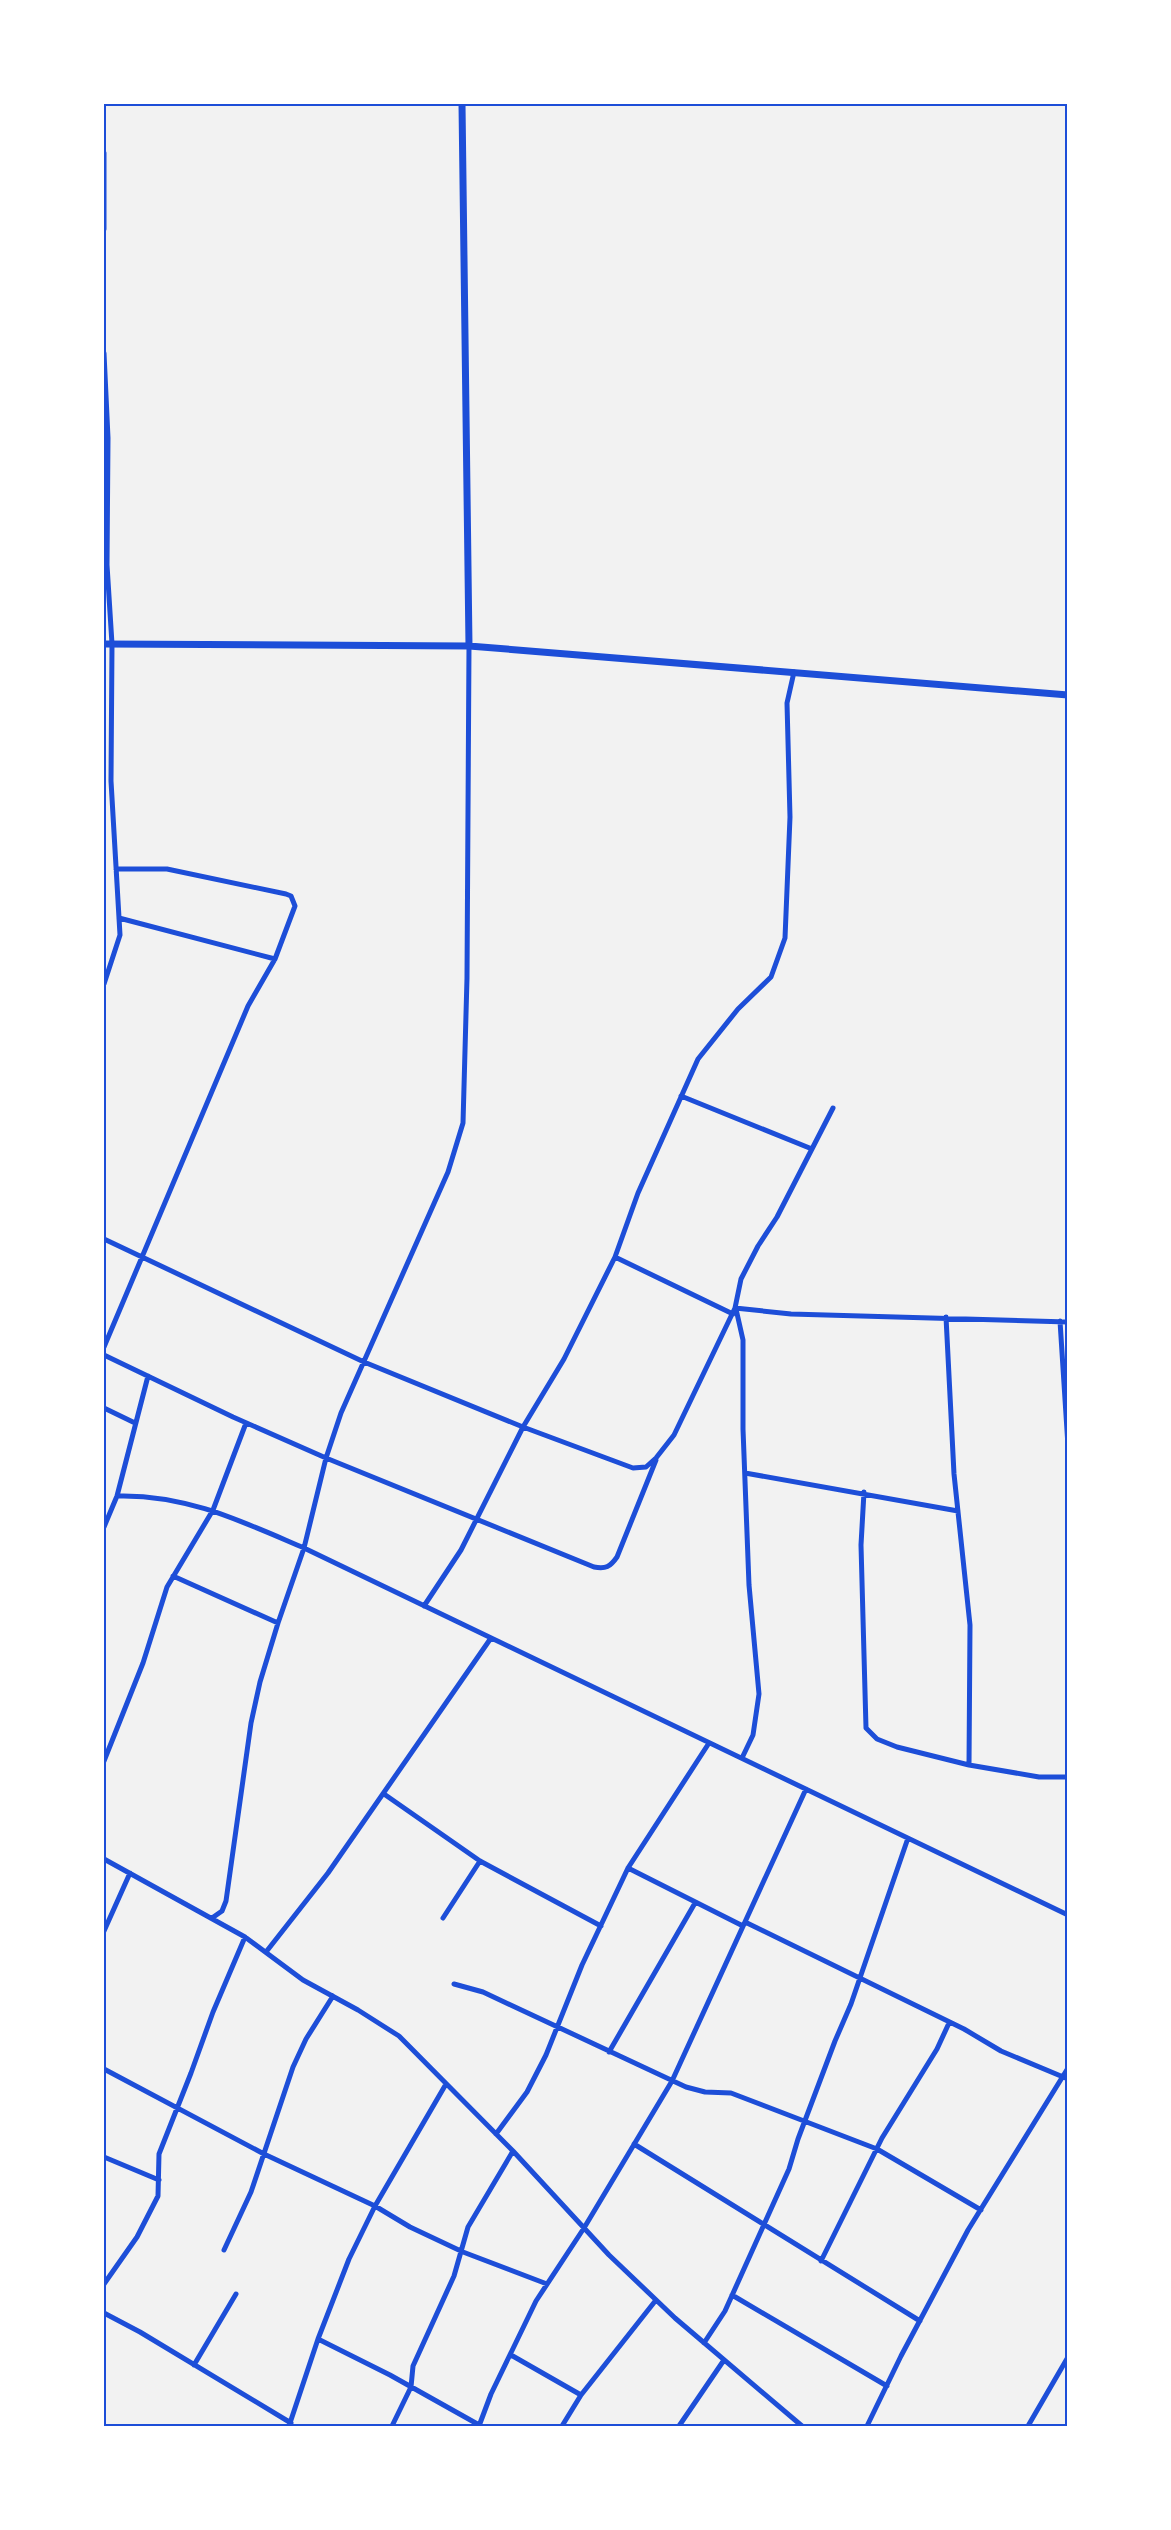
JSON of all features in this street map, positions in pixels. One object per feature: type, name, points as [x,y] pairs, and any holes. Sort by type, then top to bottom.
[{"type":"street","points":[[212,1918],[222,1911],[226,1901],[250,1723],[260,1682],[304,1548],[326,1458],[341,1413],[448,1172],[463,1123],[467,978],[469,646],[462,104]]},
{"type":"street","points":[[104,153],[104,229]]},
{"type":"street","points":[[104,353],[108,438],[107,565],[112,644],[111,781],[120,936],[104,984]]},
{"type":"street","points":[[104,644],[469,646],[1068,695]]},
{"type":"street","points":[[424,1606],[461,1550],[523,1427],[564,1359],[615,1257],[638,1192],[698,1059],[738,1009],[771,977],[784,938],[790,817],[787,703],[794,672]]},
{"type":"street","points":[[104,1347],[248,1006],[275,959],[295,906],[291,896],[167,869],[116,869]]},
{"type":"street","points":[[119,918],[275,959]]},
{"type":"street","points":[[681,1096],[812,1149]]},
{"type":"street","points":[[104,1239],[364,1362],[523,1427],[633,1468],[646,1467],[674,1435],[734,1311],[741,1279],[777,1216],[833,1108]]},
{"type":"street","points":[[615,1257],[734,1311],[1068,1322]]},
{"type":"street","points":[[734,1311],[743,1340],[749,1585],[759,1694],[753,1735],[741,1758]]},
{"type":"street","points":[[946,1317],[958,1511],[970,1625],[969,1765]]},
{"type":"street","points":[[1060,1321],[1068,1446]]},
{"type":"street","points":[[104,1355],[246,1423],[326,1458],[594,1567],[605,1569],[617,1557],[656,1458]]},
{"type":"street","points":[[104,1527],[117,1496],[148,1376]]},
{"type":"street","points":[[104,1408],[135,1423]]},
{"type":"street","points":[[104,1761],[143,1663],[167,1587],[213,1510],[246,1423]]},
{"type":"street","points":[[745,1473],[864,1492],[958,1511]]},
{"type":"street","points":[[864,1492],[861,1545],[866,1728],[877,1739],[897,1747],[969,1765],[1039,1777],[1068,1777]]},
{"type":"street","points":[[117,1496],[147,1495],[213,1510],[304,1548],[1068,1915]]},
{"type":"street","points":[[173,1576],[278,1623]]},
{"type":"street","points":[[266,1952],[328,1874],[491,1638]]},
{"type":"street","points":[[496,2134],[527,2092],[628,1868],[709,1743]]},
{"type":"street","points":[[318,2339],[411,2386],[480,2426],[491,2394],[547,2284],[584,2228],[672,2081],[806,1789]]},
{"type":"street","points":[[384,1794],[480,1861],[600,1926]]},
{"type":"street","points":[[704,2343],[725,2311],[789,2169],[798,2139],[860,1980],[908,1838]]},
{"type":"street","points":[[104,1859],[245,1937],[303,1980],[399,2036],[656,2300],[802,2427]]},
{"type":"street","points":[[443,1918],[480,1861]]},
{"type":"street","points":[[628,1868],[695,1904],[744,1924],[949,2023],[1000,2051],[1065,2078]]},
{"type":"street","points":[[104,1930],[130,1874]]},
{"type":"street","points":[[609,2052],[695,1904]]},
{"type":"street","points":[[104,2283],[137,2237],[158,2196],[159,2154],[213,2012],[245,1937]]},
{"type":"street","points":[[454,1984],[483,1992],[558,2025],[672,2081],[705,2092],[731,2093],[878,2149],[981,2210]]},
{"type":"street","points":[[224,2250],[251,2192],[293,2067],[306,2039],[333,1996]]},
{"type":"street","points":[[821,2261],[882,2138],[937,2049],[949,2023]]},
{"type":"street","points":[[867,2427],[920,2321],[981,2210],[1065,2078],[1068,2068]]},
{"type":"street","points":[[104,2069],[264,2154],[375,2206],[410,2227],[463,2252],[547,2284]]},
{"type":"street","points":[[104,2313],[194,2365],[290,2425],[318,2339],[350,2259],[375,2206],[446,2084]]},
{"type":"street","points":[[634,2144],[920,2321]]},
{"type":"street","points":[[392,2427],[411,2386],[413,2366],[463,2252],[468,2227],[513,2151]]},
{"type":"street","points":[[104,2157],[159,2180]]},
{"type":"street","points":[[194,2365],[236,2294]]},
{"type":"street","points":[[732,2295],[887,2386]]},
{"type":"street","points":[[562,2427],[581,2396],[656,2300]]},
{"type":"street","points":[[511,2355],[581,2396]]},
{"type":"street","points":[[1028,2427],[1068,2358]]},
{"type":"street","points":[[679,2427],[724,2360]]}]
